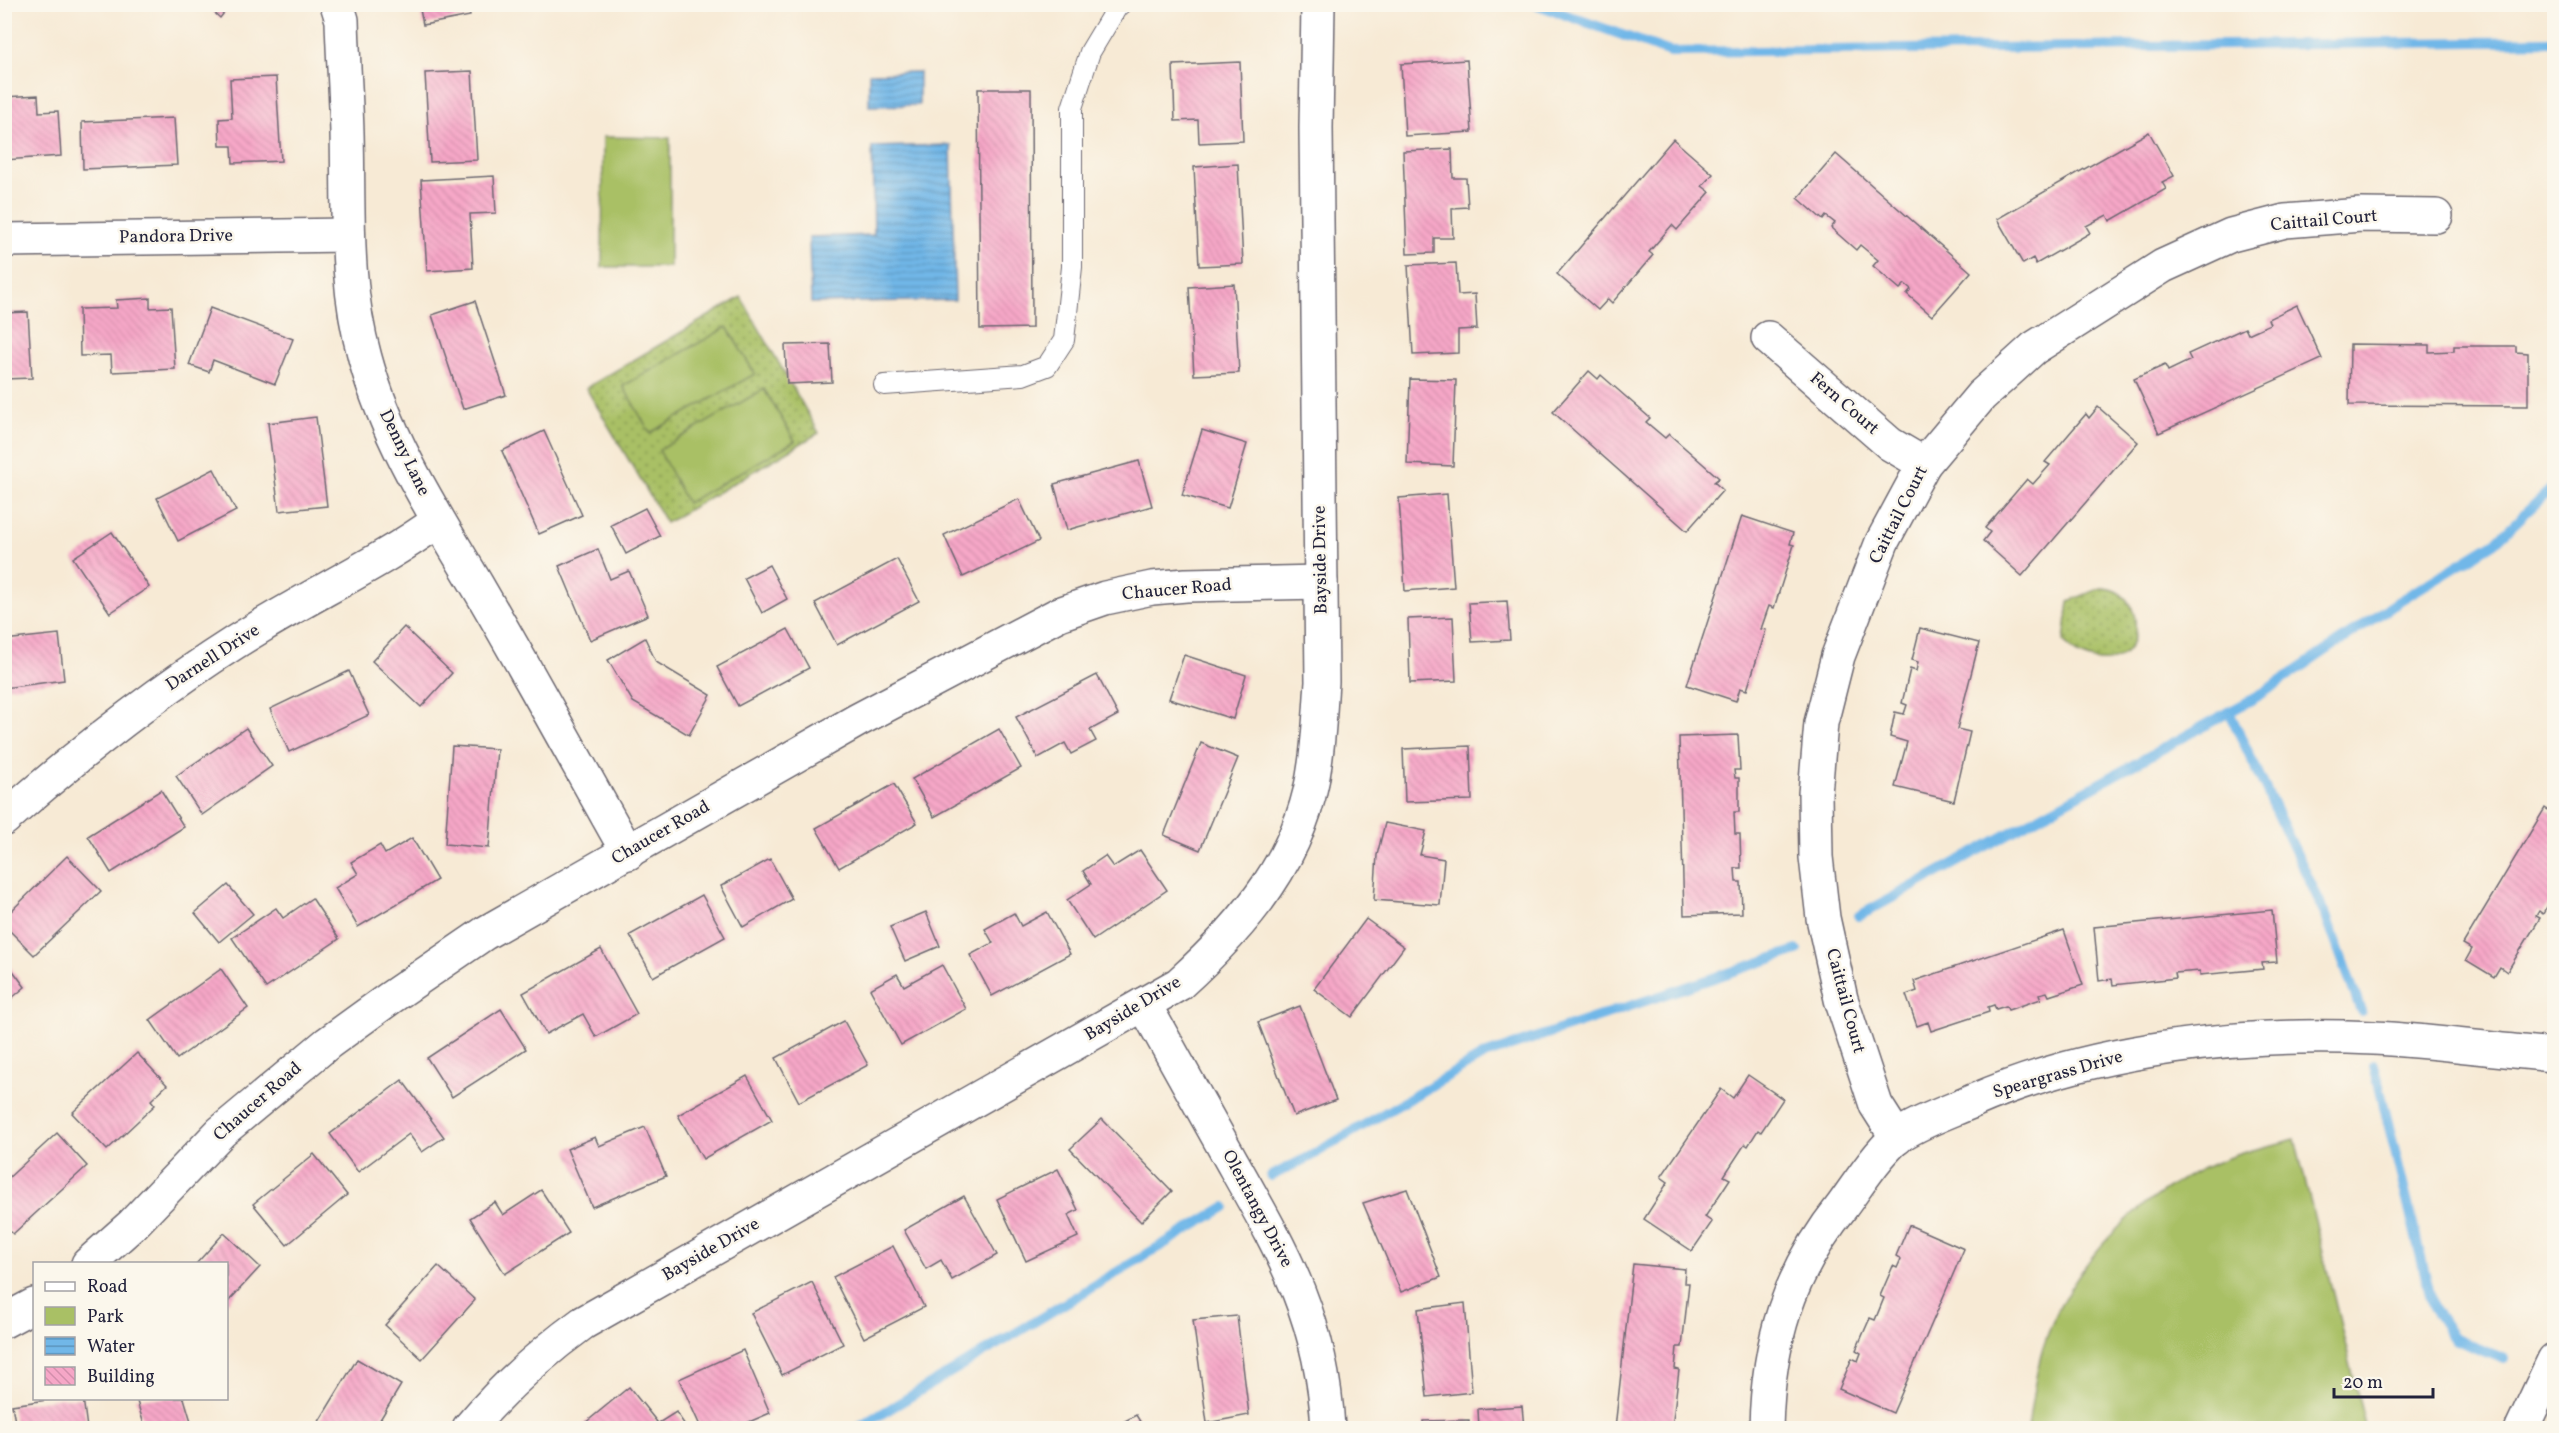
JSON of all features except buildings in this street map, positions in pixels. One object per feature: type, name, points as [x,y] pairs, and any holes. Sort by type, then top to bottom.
[{"type":"street","name":"Denny Lane","points":[[337,4],[342,20],[352,300],[364,357],[383,413],[438,521],[628,853]]},
{"type":"street","name":"Bayside Drive","points":[[469,1428],[500,1392],[531,1362],[583,1323],[1179,984],[1219,948],[1253,909],[1286,857],[1303,814],[1315,765],[1322,682],[1316,128],[1318,4]]},
{"type":"street","name":"Caittail Court","points":[[1897,1138],[1876,1105],[1840,999],[1823,918],[1816,857],[1815,794],[1821,723],[1838,656],[1882,542],[1924,464],[1981,396],[2034,348],[2163,266],[2231,235],[2285,221],[2361,215],[2436,216]]},
{"type":"street","name":"Pandora Drive","points":[[4,240],[348,235]]},
{"type":"street","name":"Fern Court","points":[[1768,338],[1890,444],[1924,464]]},
{"type":"street","name":"Darnell Drive","points":[[6,815],[73,759],[165,690],[261,626],[414,538],[438,521]]},
{"type":"street","name":"Chaucer Road","points":[[89,1262],[132,1224],[221,1132],[328,1043],[485,933],[858,720],[1059,614],[1105,598],[1152,588],[1321,582]]},
{"type":"street","name":"Olentangy Drive","points":[[1144,1004],[1286,1258],[1306,1306],[1320,1356],[1328,1428]]},
{"type":"street","name":"Speargrass Drive","points":[[1766,1428],[1767,1386],[1785,1304],[1816,1239],[1897,1138],[2000,1089],[2138,1053],[2199,1044],[2272,1038],[2374,1038],[2554,1055]]},
{"type":"street","points":[[4,1321],[33,1306]]},
{"type":"street","points":[[2522,1428],[2554,1360]]},
{"type":"lane","points":[[884,385],[1023,375],[1047,366],[1064,340],[1072,267],[1072,108],[1090,52],[1121,4]]},
{"type":"green space","points":[[603,137],[670,138],[670,267],[602,267]]},
{"type":"green space","points":[[741,297],[819,433],[666,523],[586,388]]},
{"type":"green space","points":[[727,327],[755,374],[650,433],[623,386]]},
{"type":"green space","points":[[764,389],[795,441],[687,503],[659,450]]},
{"type":"green space","points":[[2101,588],[2117,592],[2128,601],[2134,614],[2135,629],[2132,643],[2124,654],[2111,660],[2094,660],[2080,655],[2064,641],[2069,601]]},
{"type":"green space","points":[[2295,1139],[2366,1428],[2028,1428],[2040,1358],[2056,1315],[2072,1285],[2092,1256],[2116,1230],[2142,1207],[2201,1169],[2233,1156]]},
{"type":"water","points":[[919,72],[919,105],[869,106],[869,73]]},
{"type":"water","points":[[951,145],[955,300],[811,303],[809,237],[874,235],[872,147]]},
{"type":"waterway","points":[[1535,4],[1670,52],[2554,41]]},
{"type":"waterway","points":[[1859,916],[2260,695],[2399,601],[2494,543],[2554,486]]},
{"type":"waterway","points":[[2229,712],[2325,913],[2361,1011]]},
{"type":"waterway","points":[[1271,1176],[1309,1157],[1484,1055],[1797,950]]},
{"type":"waterway","points":[[2374,1065],[2433,1307],[2454,1339],[2505,1359]]},
{"type":"waterway","points":[[858,1428],[1225,1207]]}]
